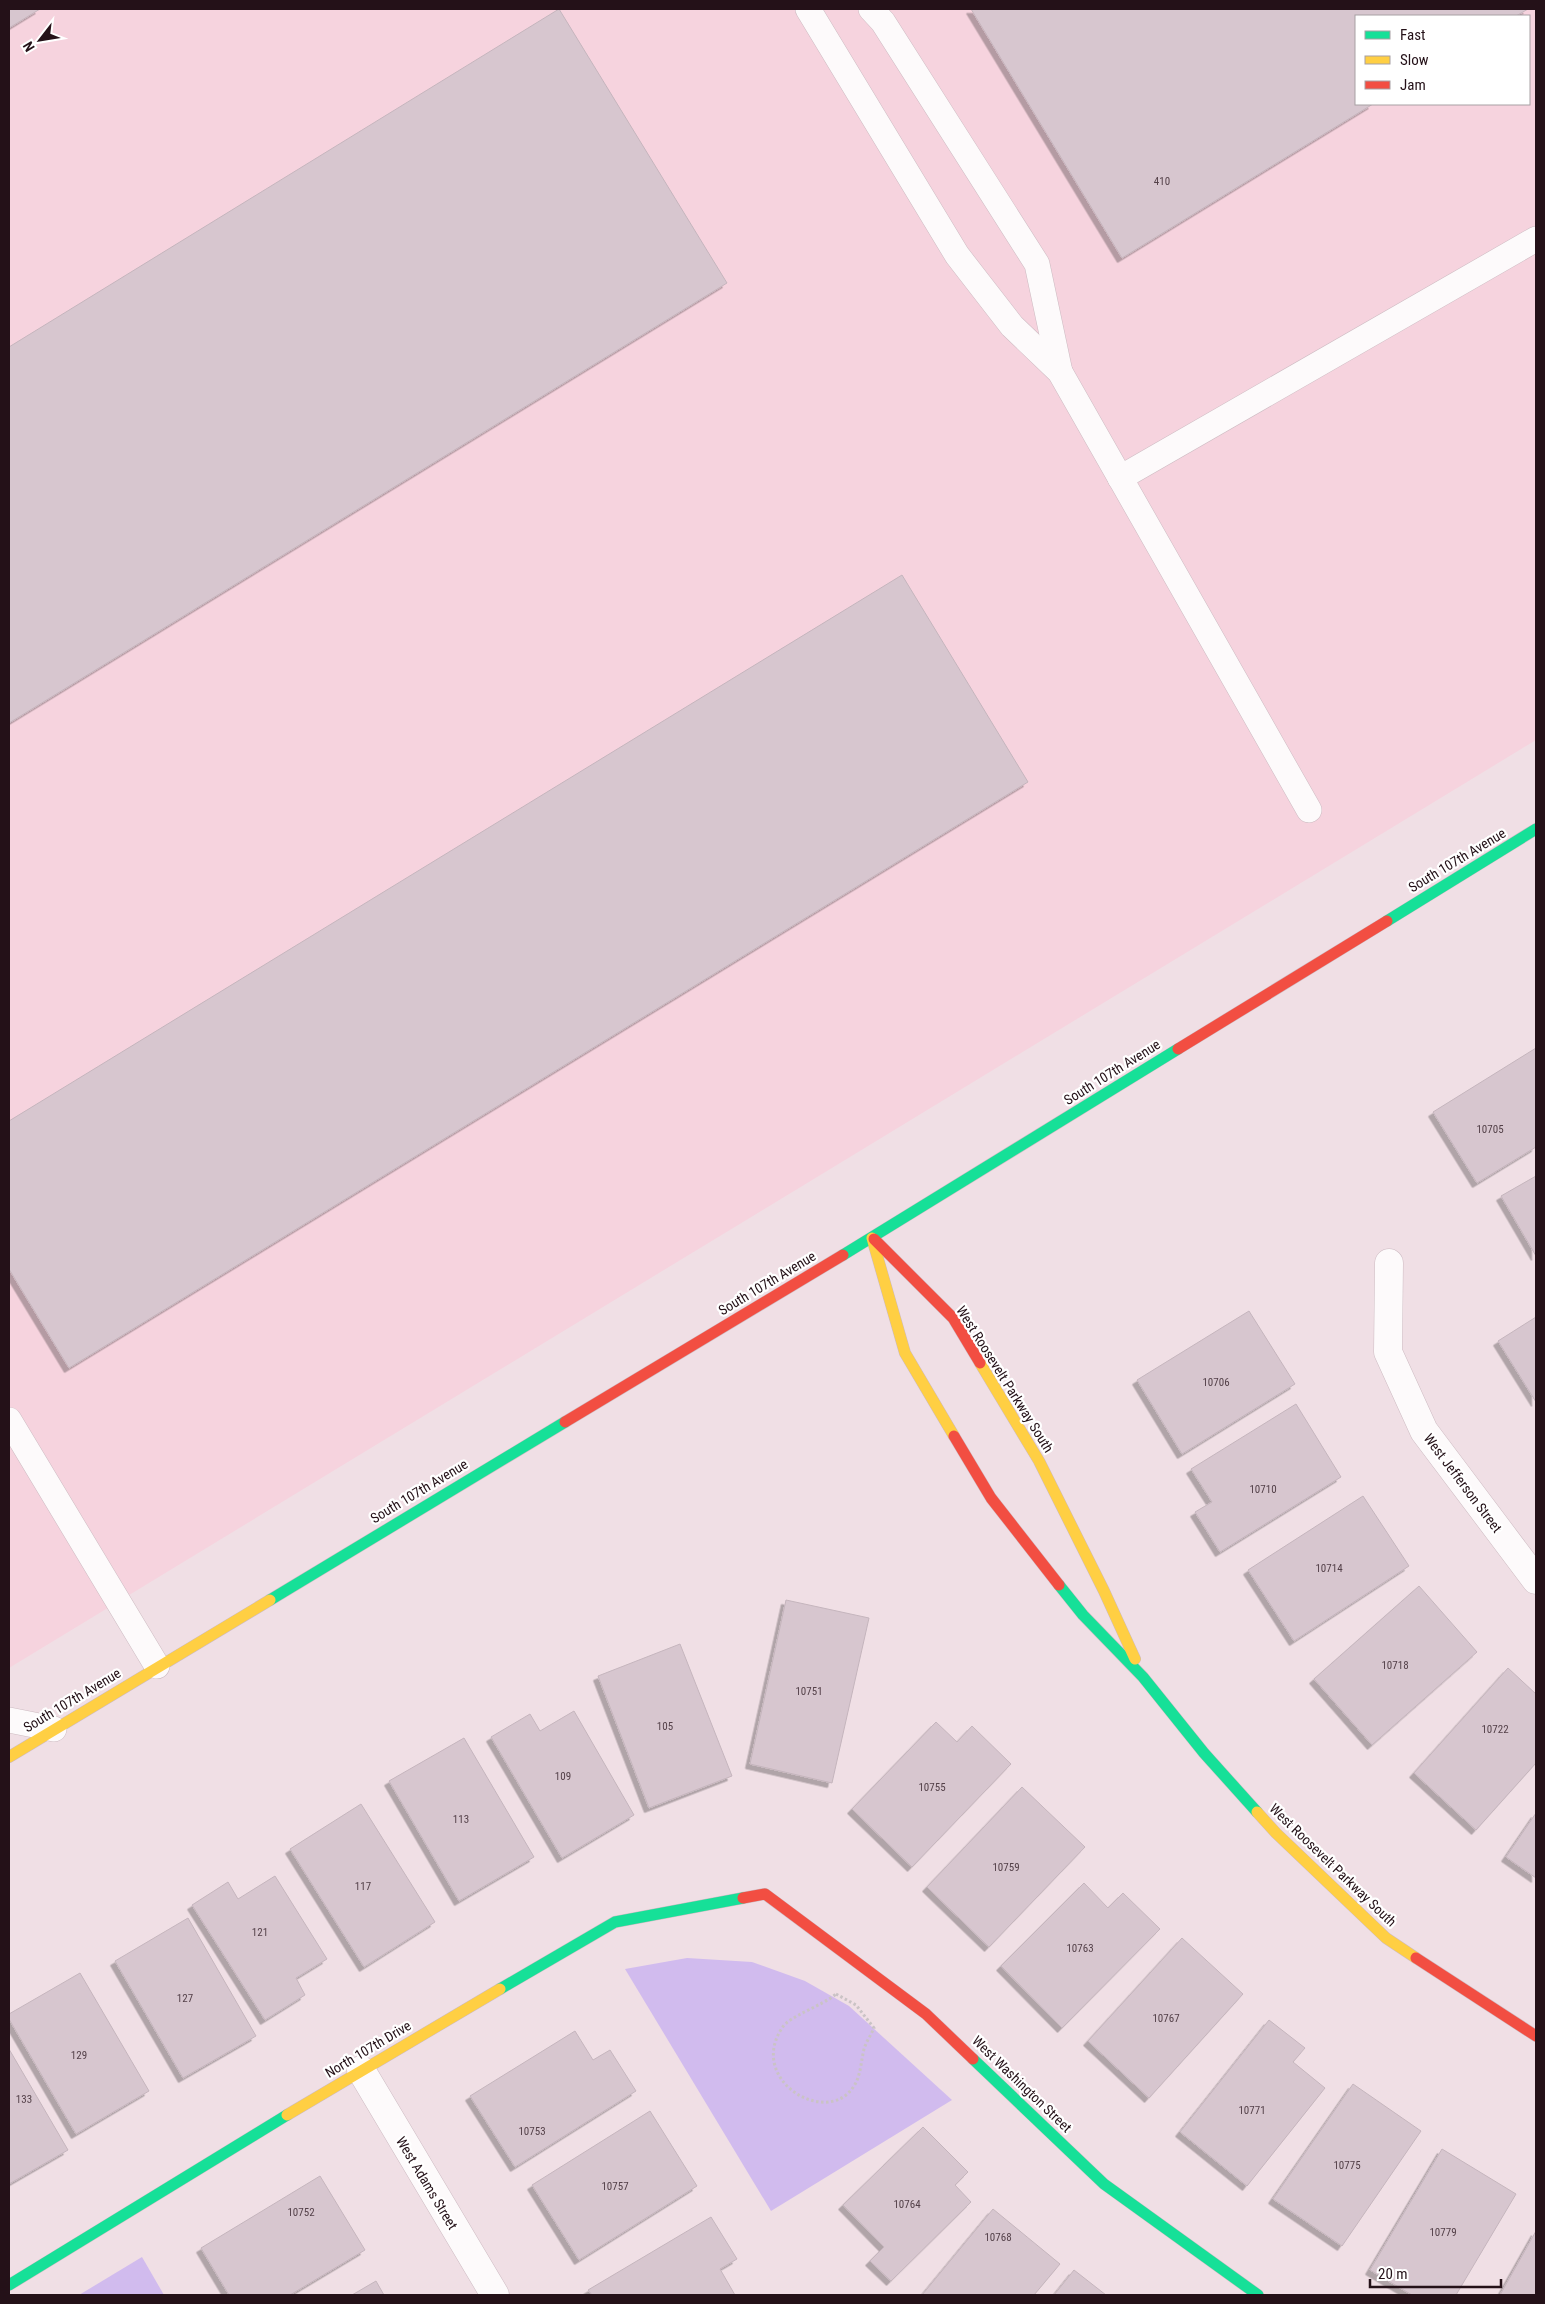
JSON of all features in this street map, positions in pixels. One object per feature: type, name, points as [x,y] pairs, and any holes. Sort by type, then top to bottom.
[{"type":"street","name":"South 107th Avenue","points":[[9,1757],[157,1666],[872,1238],[1536,829]]},
{"type":"street","name":"West Roosevelt Parkway South","points":[[872,1238],[905,1353],[991,1498],[1083,1615],[1143,1677],[1204,1752],[1276,1833],[1386,1938],[1536,2036]]},
{"type":"street","name":"West Roosevelt Parkway South","points":[[872,1238],[953,1318],[1039,1462],[1104,1591],[1143,1677]]},
{"type":"street","name":"West Jefferson Street","points":[[1389,1262],[1388,1352],[1424,1431],[1536,1580]]},
{"type":"street","name":"North 107th Drive","points":[[9,2285],[361,2070],[615,1922],[765,1894]]},
{"type":"street","name":"West Washington Street","points":[[765,1894],[926,2014],[1104,2184],[1258,2295]]},
{"type":"street","name":"West Adams Street","points":[[361,2070],[495,2295]]},
{"type":"lane","points":[[808,9],[957,255],[1012,326],[1060,372],[1309,810]]},
{"type":"lane","points":[[871,9],[883,22],[1037,264],[1060,372]]},
{"type":"lane","points":[[1120,478],[1536,239]]},
{"type":"lane","points":[[9,1420],[157,1666]]},
{"type":"lane","points":[[9,1720],[54,1729]]},
{"type":"path","points":[[825,2003],[790,2019],[781,2029],[774,2050],[772,2063],[777,2075],[798,2096],[810,2101],[825,2102],[841,2098],[854,2086],[864,2048],[874,2028]]},
{"type":"shaded area","points":[[9,9],[1536,9],[1536,740],[9,1668]]},
{"type":"shaded area","points":[[687,1958],[752,1962],[805,1981],[849,2006],[952,2100],[771,2211],[625,1969]]},
{"type":"shaded area","points":[[142,2257],[164,2295],[79,2295]]},
{"type":"building","points":[[9,9],[40,9],[9,28]]},
{"type":"building","points":[[559,9],[727,283],[9,723],[9,347]]},
{"type":"building","points":[[971,9],[1528,9],[1518,15],[1355,15],[1355,105],[1371,105],[1122,258]]},
{"type":"building","points":[[902,575],[1028,782],[69,1368],[9,1269],[9,1121]]},
{"type":"building","points":[[1536,1048],[1536,1147],[1477,1183],[1433,1112]]},
{"type":"building","points":[[1536,1176],[1536,1256],[1501,1196]]},
{"type":"building","points":[[1249,1311],[1295,1384],[1182,1454],[1137,1380]]},
{"type":"building","points":[[1536,1317],[1536,1402],[1498,1341]]},
{"type":"building","points":[[1296,1404],[1341,1477],[1220,1552],[1195,1512],[1212,1502],[1191,1469]]},
{"type":"building","points":[[1363,1496],[1409,1566],[1294,1641],[1248,1570]]},
{"type":"building","points":[[1419,1586],[1477,1652],[1372,1745],[1314,1679]]},
{"type":"building","points":[[786,1600],[869,1618],[832,1783],[750,1764]]},
{"type":"building","points":[[680,1644],[732,1776],[649,1808],[598,1676]]},
{"type":"building","points":[[1508,1668],[1536,1694],[1536,1763],[1476,1830],[1414,1773]]},
{"type":"building","points":[[574,1711],[634,1815],[562,1858],[491,1737],[530,1714],[540,1731]]},
{"type":"building","points":[[936,1722],[957,1742],[972,1726],[1011,1764],[912,1867],[852,1809]]},
{"type":"building","points":[[464,1738],[534,1857],[459,1901],[389,1781]]},
{"type":"building","points":[[1022,1787],[1085,1847],[989,1947],[927,1887]]},
{"type":"building","points":[[361,1804],[435,1922],[364,1967],[290,1849]]},
{"type":"building","points":[[1536,1813],[1536,1878],[1506,1857]]},
{"type":"building","points":[[275,1876],[327,1959],[296,1978],[305,1995],[265,2020],[192,1905],[228,1882],[238,1899]]},
{"type":"building","points":[[1084,1883],[1108,1908],[1123,1893],[1160,1929],[1062,2028],[1001,1966]]},
{"type":"building","points":[[188,1918],[256,2036],[183,2078],[115,1961]]},
{"type":"building","points":[[1182,1938],[1243,1994],[1149,2098],[1088,2041]]},
{"type":"building","points":[[80,1973],[149,2091],[76,2134],[9,2019],[9,2014]]},
{"type":"building","points":[[1269,2020],[1305,2048],[1293,2062],[1325,2088],[1247,2186],[1180,2132]]},
{"type":"building","points":[[575,2031],[593,2060],[610,2050],[636,2091],[515,2167],[470,2096]]},
{"type":"building","points":[[9,2049],[68,2150],[9,2184]]},
{"type":"building","points":[[1353,2084],[1421,2131],[1342,2246],[1273,2199]]},
{"type":"building","points":[[650,2111],[697,2186],[579,2260],[532,2185]]},
{"type":"building","points":[[923,2127],[968,2172],[955,2185],[971,2202],[891,2281],[870,2261],[884,2247],[843,2205]]},
{"type":"building","points":[[1442,2149],[1516,2194],[1456,2295],[1412,2295],[1370,2270]]},
{"type":"building","points":[[320,2176],[365,2250],[290,2295],[229,2295],[201,2248]]},
{"type":"building","points":[[993,2209],[1060,2264],[1034,2295],[922,2295]]},
{"type":"building","points":[[711,2217],[737,2259],[720,2269],[735,2295],[592,2295],[588,2290]]},
{"type":"building","points":[[1536,2231],[1536,2295],[1500,2295]]},
{"type":"building","points":[[1074,2270],[1106,2295],[1054,2295]]},
{"type":"building","points":[[376,2281],[384,2295],[352,2295]]},
{"type":"traffic: fast","points":[[1387,921],[1536,829]]},
{"type":"traffic: fast","points":[[843,1255],[1178,1049]]},
{"type":"traffic: fast","points":[[270,1600],[565,1422]]},
{"type":"traffic: fast","points":[[1059,1585],[1083,1615],[1143,1677],[1204,1753],[1257,1812]]},
{"type":"traffic: fast","points":[[500,1989],[615,1922],[743,1898]]},
{"type":"traffic: fast","points":[[973,2059],[1104,2184],[1258,2295]]},
{"type":"traffic: fast","points":[[9,2285],[287,2115]]},
{"type":"traffic: slow","points":[[872,1238],[905,1353],[954,1436]]},
{"type":"traffic: slow","points":[[980,1363],[1039,1461],[1104,1591],[1135,1659]]},
{"type":"traffic: slow","points":[[9,1757],[270,1600]]},
{"type":"traffic: slow","points":[[1257,1812],[1276,1833],[1386,1938],[1416,1958]]},
{"type":"traffic: slow","points":[[287,2115],[500,1989]]},
{"type":"traffic: jam","points":[[1178,1049],[1387,921]]},
{"type":"traffic: jam","points":[[874,1239],[953,1318],[980,1363]]},
{"type":"traffic: jam","points":[[565,1422],[843,1255]]},
{"type":"traffic: jam","points":[[954,1436],[991,1498],[1059,1585]]},
{"type":"traffic: jam","points":[[743,1898],[765,1894],[926,2014],[973,2059]]},
{"type":"traffic: jam","points":[[1416,1958],[1536,2036]]}]
